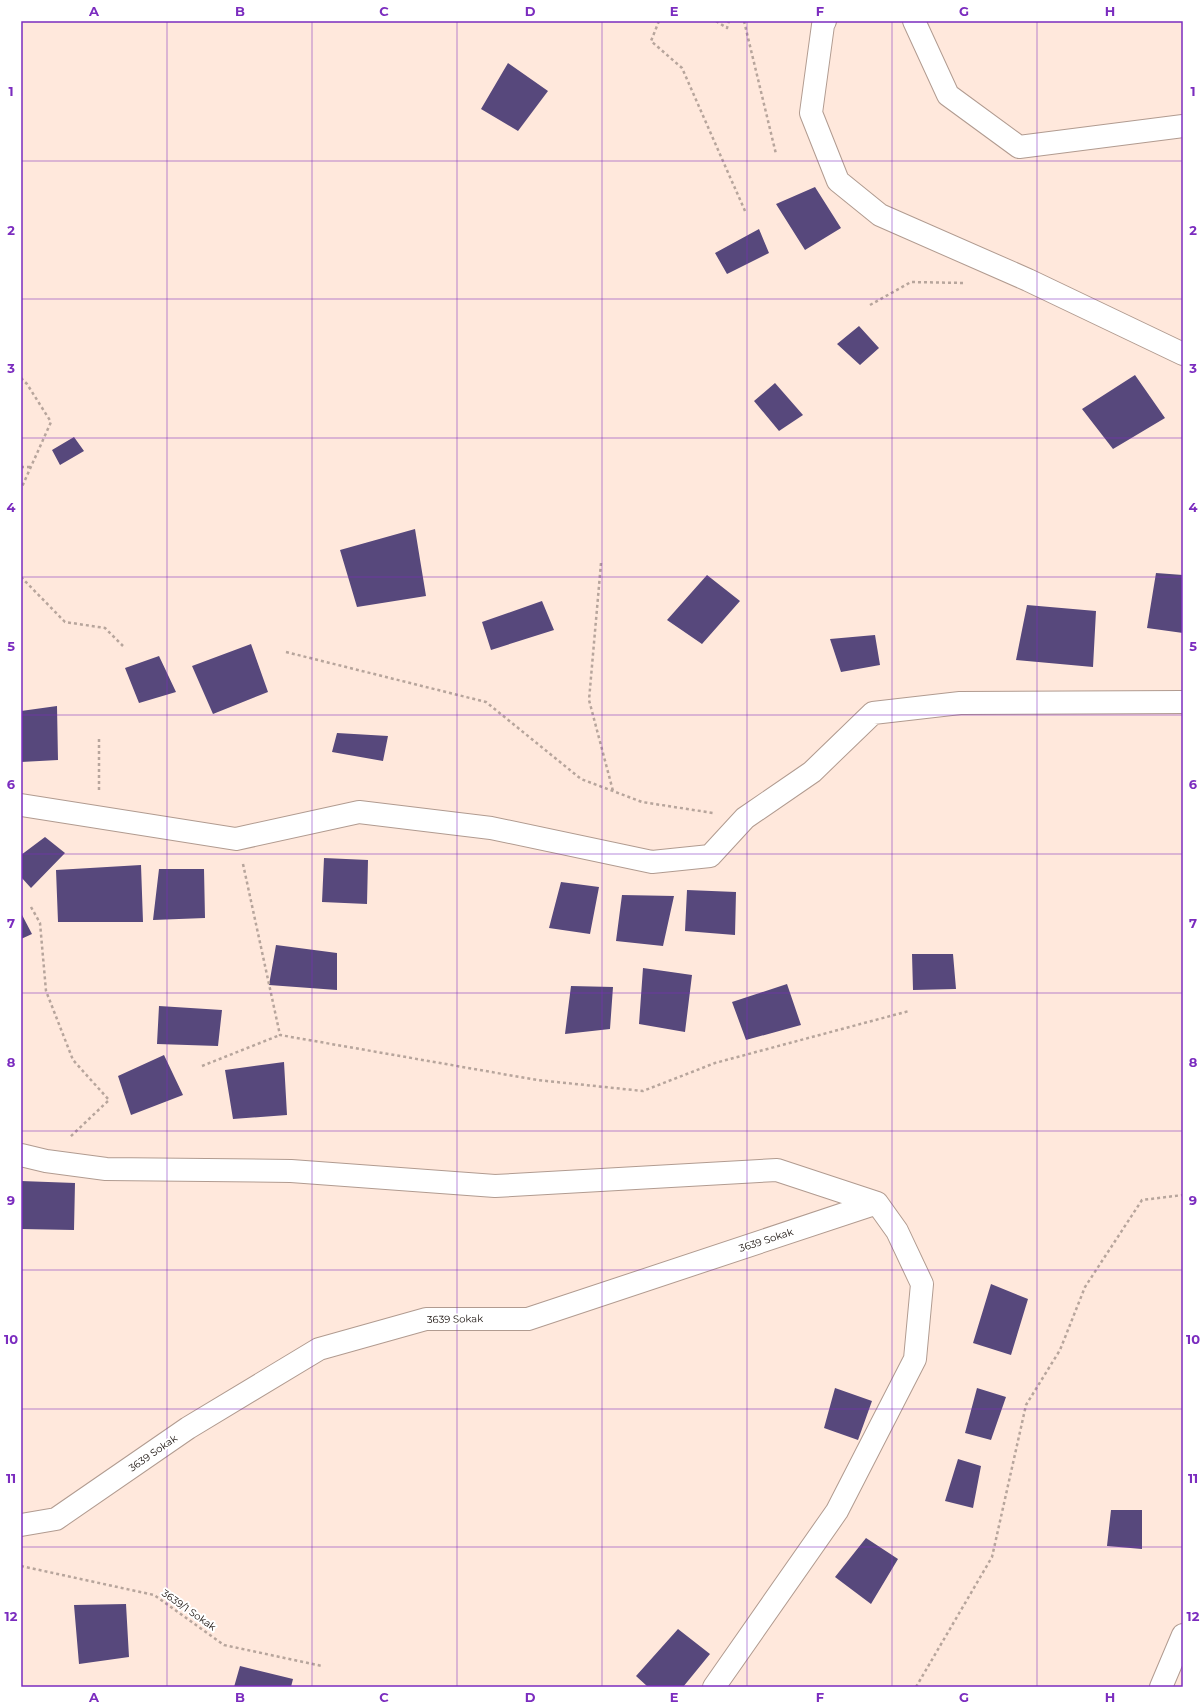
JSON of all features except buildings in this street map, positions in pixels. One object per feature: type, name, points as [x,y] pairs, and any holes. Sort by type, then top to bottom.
[{"type":"street","points":[[825,21],[823,25],[811,113],[838,181],[880,215],[1028,280],[1183,354]]},
{"type":"street","points":[[914,21],[948,95],[1019,147],[1183,126]]},
{"type":"street","points":[[21,805],[236,839],[359,812],[491,828],[652,862],[710,856],[746,818],[812,772],[873,713],[960,703],[1183,702]]},
{"type":"street","points":[[21,1155],[46,1161],[106,1169],[291,1171],[495,1186],[777,1170],[877,1203],[897,1231],[922,1284],[915,1359],[837,1511],[714,1687]]},
{"type":"street","name":"3639 Sokak","points":[[21,1525],[56,1519],[188,1428],[319,1349],[426,1319],[528,1319],[877,1203]]},
{"type":"street","points":[[1162,1687],[1183,1635]]},
{"type":"path","points":[[659,21],[650,41],[682,68],[744,211]]},
{"type":"path","points":[[716,21],[727,28],[729,21]]},
{"type":"path","points":[[744,21],[776,154]]},
{"type":"path","points":[[870,305],[911,282],[966,283]]},
{"type":"path","points":[[21,378],[27,384],[51,422],[21,489]]},
{"type":"path","points":[[21,467],[31,467]]},
{"type":"path","points":[[601,564],[588,700],[613,791]]},
{"type":"path","points":[[21,577],[65,622],[105,628],[122,646]]},
{"type":"path","points":[[286,652],[486,702],[581,779],[642,802],[746,818]]},
{"type":"path","points":[[99,739],[99,818]]},
{"type":"path","points":[[236,839],[250,891],[280,1035]]},
{"type":"path","points":[[31,907],[40,923],[46,991],[73,1060],[109,1100],[46,1161]]},
{"type":"path","points":[[202,1066],[280,1035],[537,1080],[644,1092],[714,1063],[909,1011]]},
{"type":"path","points":[[916,1687],[992,1557],[1026,1405],[1060,1350],[1085,1287],[1142,1200],[1183,1195]]},
{"type":"path","name":"3639/1 Sokak","points":[[21,1566],[154,1595],[224,1645],[322,1666]]}]
